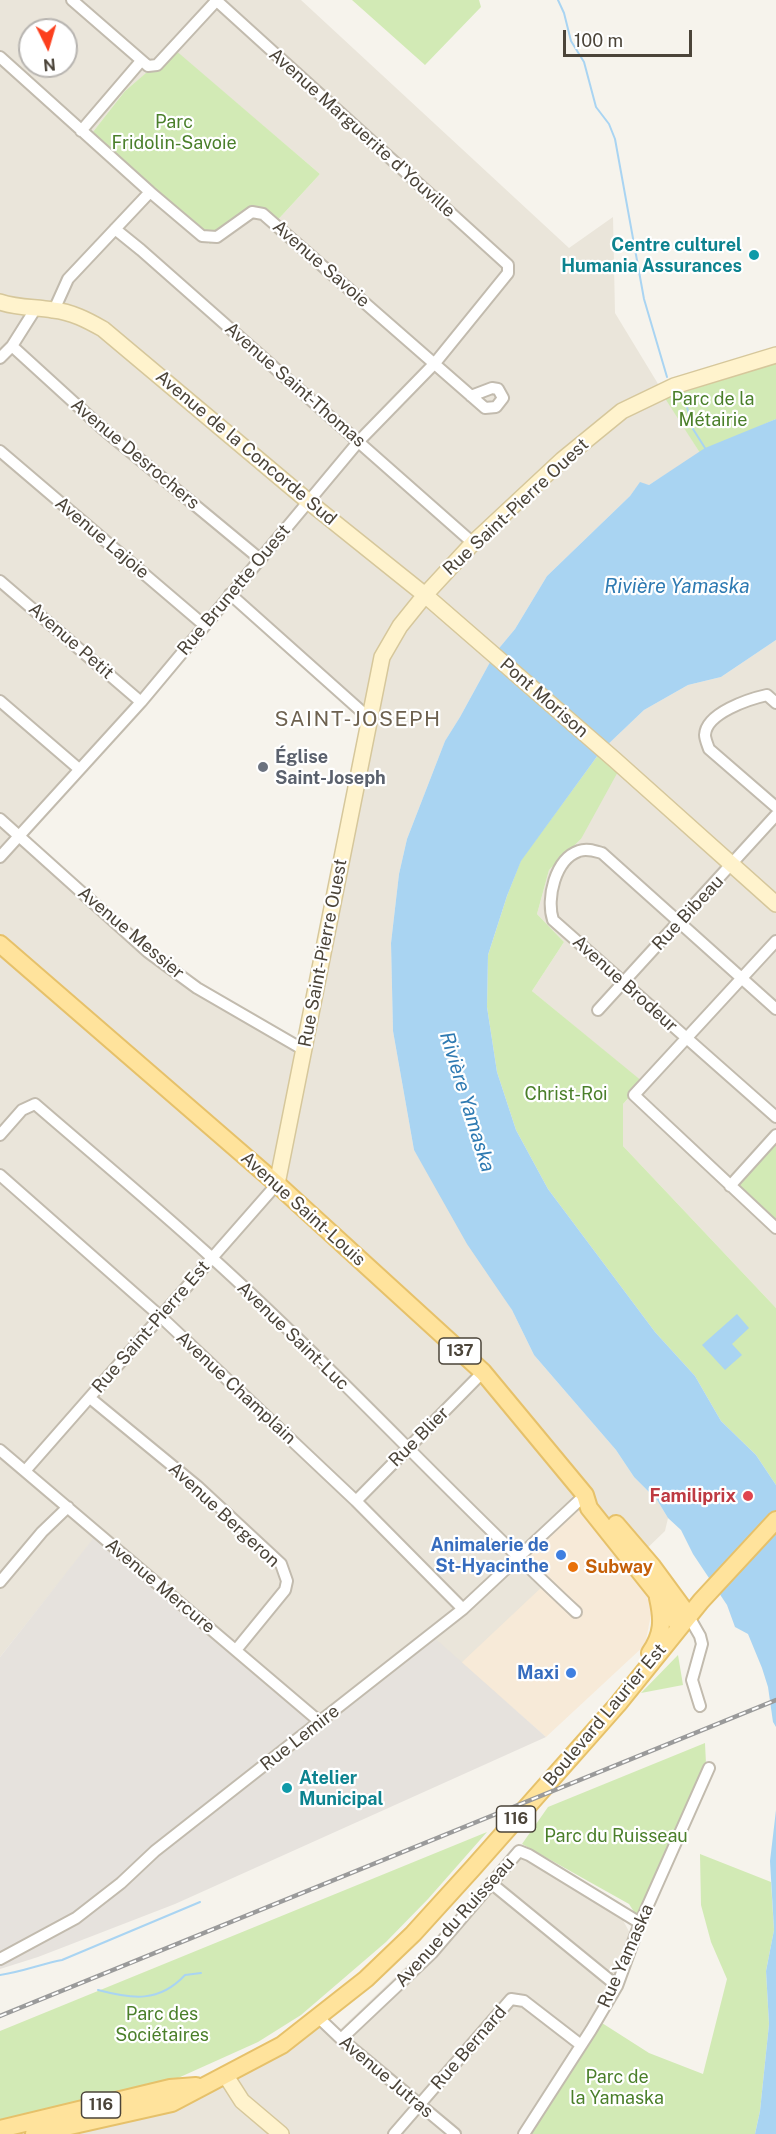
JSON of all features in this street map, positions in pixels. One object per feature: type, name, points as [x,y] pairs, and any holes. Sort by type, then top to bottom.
[{"type":"main road","name":"Avenue Saint-Louis","points":[[0,944],[277,1184],[483,1372],[585,1496],[589,1508],[656,1592],[684,1621]]},
{"type":"main road","name":"Avenue Saint-Louis","points":[[585,1496],[595,1500],[652,1566],[684,1621]]},
{"type":"main road","name":"Boulevard Laurier Est","points":[[34,2134],[172,2103],[282,2045],[319,2018],[366,1979],[413,1934],[618,1704],[705,1596],[776,1520]]},
{"type":"main road","points":[[618,1704],[659,1639],[662,1613],[656,1592]]},
{"type":"main road","name":"Boulevard Laurier Est","points":[[0,2129],[90,2121]]},
{"type":"street","points":[[72,0],[148,66],[157,64],[217,0]]},
{"type":"street","name":"Avenue Marguerite d'Youville","points":[[217,0],[508,265]]},
{"type":"street","name":"Avenue Savoie","points":[[0,57],[201,236],[217,237],[252,212],[263,214],[471,396]]},
{"type":"street","points":[[81,131],[141,61]]},
{"type":"street","points":[[54,310],[68,279],[150,192]]},
{"type":"street","name":"Avenue Saint-Thomas","points":[[115,229],[473,543]]},
{"type":"street","name":"Rue Brunette Ouest","points":[[0,857],[141,702],[359,441],[435,363],[508,273],[508,265]]},
{"type":"street","name":"Avenue de la Concorde Sud","points":[[0,302],[20,308],[54,310],[77,315],[103,329],[473,636]]},
{"type":"street","points":[[0,358],[12,346],[36,308]]},
{"type":"street","name":"Avenue Desrochers","points":[[12,346],[103,429],[260,559]]},
{"type":"street","name":"Rue Saint-Pierre Ouest","points":[[277,1184],[382,657],[400,626],[473,543],[562,460],[622,411],[674,386],[776,355]]},
{"type":"street","name":"Avenue Lajoie","points":[[1,454],[204,626]]},
{"type":"street","name":"Avenue Petit","points":[[0,581],[141,702]]},
{"type":"street","points":[[230,594],[370,719]]},
{"type":"street","name":"Pont Morison","points":[[473,636],[776,904]]},
{"type":"street","points":[[776,703],[767,695],[746,699],[722,713],[709,725],[705,736],[709,749],[776,807]]},
{"type":"street","points":[[0,701],[79,769]]},
{"type":"street","name":"Rue Bibeau","points":[[598,1010],[776,815]]},
{"type":"street","name":"Avenue Messier","points":[[0,819],[148,952],[197,988],[304,1050]]},
{"type":"street","name":"Avenue Brodeur","points":[[680,922],[602,853],[591,849],[579,851],[571,856],[559,871],[550,893],[549,909],[553,920],[776,1117]]},
{"type":"street","points":[[680,922],[776,1009]]},
{"type":"street","points":[[776,941],[634,1095],[776,1228]]},
{"type":"street","name":"Avenue Saint-Luc","points":[[0,1135],[22,1110],[35,1104],[211,1257],[576,1612]]},
{"type":"street","points":[[730,1186],[776,1135]]},
{"type":"street","name":"Avenue Champlain","points":[[0,1175],[160,1316],[356,1501],[463,1610]]},
{"type":"street","name":"Rue Saint-Pierre Est","points":[[25,1471],[277,1184]]},
{"type":"street","name":"Rue Blier","points":[[356,1501],[483,1372]]},
{"type":"street","name":"Avenue Bergeron","points":[[90,1398],[196,1486],[280,1564],[287,1581],[285,1590],[236,1650]]},
{"type":"street","name":"Avenue Mercure","points":[[0,1450],[320,1722]]},
{"type":"street","name":"Rue Lemire","points":[[0,1959],[76,1918],[121,1883],[155,1851],[463,1610],[585,1496]]},
{"type":"street","points":[[0,1582],[42,1532],[68,1507]]},
{"type":"street","name":"Avenue Saint-Louis","points":[[684,1621],[700,1635],[702,1644],[692,1680],[700,1706]]},
{"type":"street","name":"Rue Yamaska","points":[[524,2134],[617,1986],[640,1923],[709,1768]]},
{"type":"street","name":"Avenue du Ruisseau","points":[[341,2039],[432,1953],[519,1851],[640,1923]]},
{"type":"street","points":[[491,1883],[617,1986]]},
{"type":"street","name":"Rue Bernard","points":[[394,2134],[511,1999],[524,2001],[581,2045]]},
{"type":"street","name":"Avenue Jutras","points":[[319,2018],[455,2134]]},
{"type":"street","points":[[226,2076],[242,2101],[281,2134]]},
{"type":"shaded area","points":[[0,0],[301,0],[569,248],[613,217],[615,313],[700,453],[649,485],[640,483],[630,496],[547,576],[515,629],[495,653],[445,741],[407,839],[399,874],[391,943],[393,1031],[414,1150],[512,1310],[534,1355],[616,1450],[634,1477],[657,1500],[668,1518],[665,1531],[495,1695],[319,1724],[97,1535],[0,1657]],"holes":[[[174,50],[320,174],[274,224],[252,205],[209,244],[85,142],[125,91]],[[229,598],[372,720],[304,1046],[157,962],[18,840]]]},
{"type":"shaded area","points":[[776,640],[776,1308],[623,1146],[623,1104],[643,1083],[532,991],[564,942],[537,914],[549,870],[581,839],[601,751],[644,710],[688,685],[721,677]]},
{"type":"shaded area","points":[[580,1500],[654,1599],[645,1645],[546,1737],[461,1663],[545,1584],[519,1559]]},
{"type":"shaded area","points":[[96,1535],[316,1721],[430,1634],[546,1737],[175,1904],[38,1957],[0,1969],[0,1657]]},
{"type":"shaded area","points":[[520,1858],[617,1909],[633,1939],[576,2052],[522,2134],[24,2134],[88,2120],[214,2079],[318,2020],[332,2037]]},
{"type":"green space","points":[[352,0],[479,0],[481,7],[425,65]]},
{"type":"green space","name":"Parc Fridolin-Savoie","points":[[174,49],[320,174],[274,224],[251,205],[210,244],[85,142],[125,91]]},
{"type":"green space","name":"Parc de la Métairie","points":[[776,355],[776,419],[700,453],[661,392]]},
{"type":"green space","name":"Christ-Roi","points":[[601,751],[620,768],[581,839],[549,870],[537,914],[564,942],[532,991],[643,1082],[623,1104],[623,1146],[776,1308],[776,1485],[756,1455],[721,1421],[695,1376],[655,1332],[548,1189],[516,1130],[497,1072],[487,1007],[488,955],[507,896],[521,860]]},
{"type":"green space","points":[[776,1133],[776,1230],[727,1187]]},
{"type":"green space","points":[[678,1655],[683,1685],[641,1693]]},
{"type":"green space","name":"Parc du Ruisseau","points":[[705,1743],[706,1764],[638,1918],[629,1904],[522,1844],[548,1807]]},
{"type":"green space","name":"Parc des Sociétaires","points":[[487,1832],[428,1899],[386,1942],[301,2015],[258,2042],[178,2078],[146,2084],[81,2106],[0,2123],[0,2031]]},
{"type":"green space","name":"Parc de la Yamaska","points":[[700,1854],[771,1882],[774,1930],[766,1971],[769,2024],[760,2111],[755,2134],[529,2134],[602,2023],[649,2053],[703,2074],[727,1979],[711,1942],[701,1905]]},
{"type":"water","name":"Rivière Yamaska","points":[[776,419],[776,640],[721,677],[688,685],[644,710],[601,751],[521,861],[488,955],[487,1007],[497,1072],[516,1130],[548,1189],[655,1332],[695,1376],[721,1421],[756,1455],[776,1485],[776,1727],[773,1722],[768,1687],[748,1634],[735,1627],[727,1605],[693,1554],[681,1530],[668,1518],[657,1500],[634,1477],[616,1450],[534,1355],[512,1310],[467,1244],[414,1150],[393,1031],[391,943],[399,874],[407,839],[445,741],[495,653],[515,629],[547,576],[630,496],[640,482],[649,485],[705,448]]},
{"type":"water","points":[[737,1314],[749,1328],[732,1344],[742,1355],[725,1370],[702,1345]]},
{"type":"water","points":[[776,1810],[776,2134],[755,2134],[760,2111],[769,2024],[766,1971],[774,1930],[770,1861]]},
{"type":"waterway","points":[[558,0],[571,41],[584,62],[596,107],[609,124],[615,139],[644,299],[667,377]]},
{"type":"waterway","points":[[685,400],[693,429],[705,448]]},
{"type":"waterway","points":[[0,1975],[62,1960],[200,1902]]},
{"type":"waterway","points":[[98,1990],[134,1997],[144,1996],[165,1990],[185,1975],[201,1973]]},
{"type":"railway","points":[[0,2016],[776,1700]]},
{"type":"place","name":"Centre culturel Humania Assurances","points":[[754,255]]},
{"type":"place","name":"Église Saint-Joseph","points":[[263,767]]},
{"type":"place","name":"Familiprix","points":[[748,1496]]},
{"type":"place","name":"Animalerie de St-Hyacinthe","points":[[561,1555]]},
{"type":"place","name":"Subway","points":[[573,1567]]},
{"type":"place","name":"Maxi","points":[[571,1673]]},
{"type":"place","name":"Atelier Municipal","points":[[287,1788]]},
{"type":"district","name":"SAINT-JOSEPH","points":[[358,720]]}]
